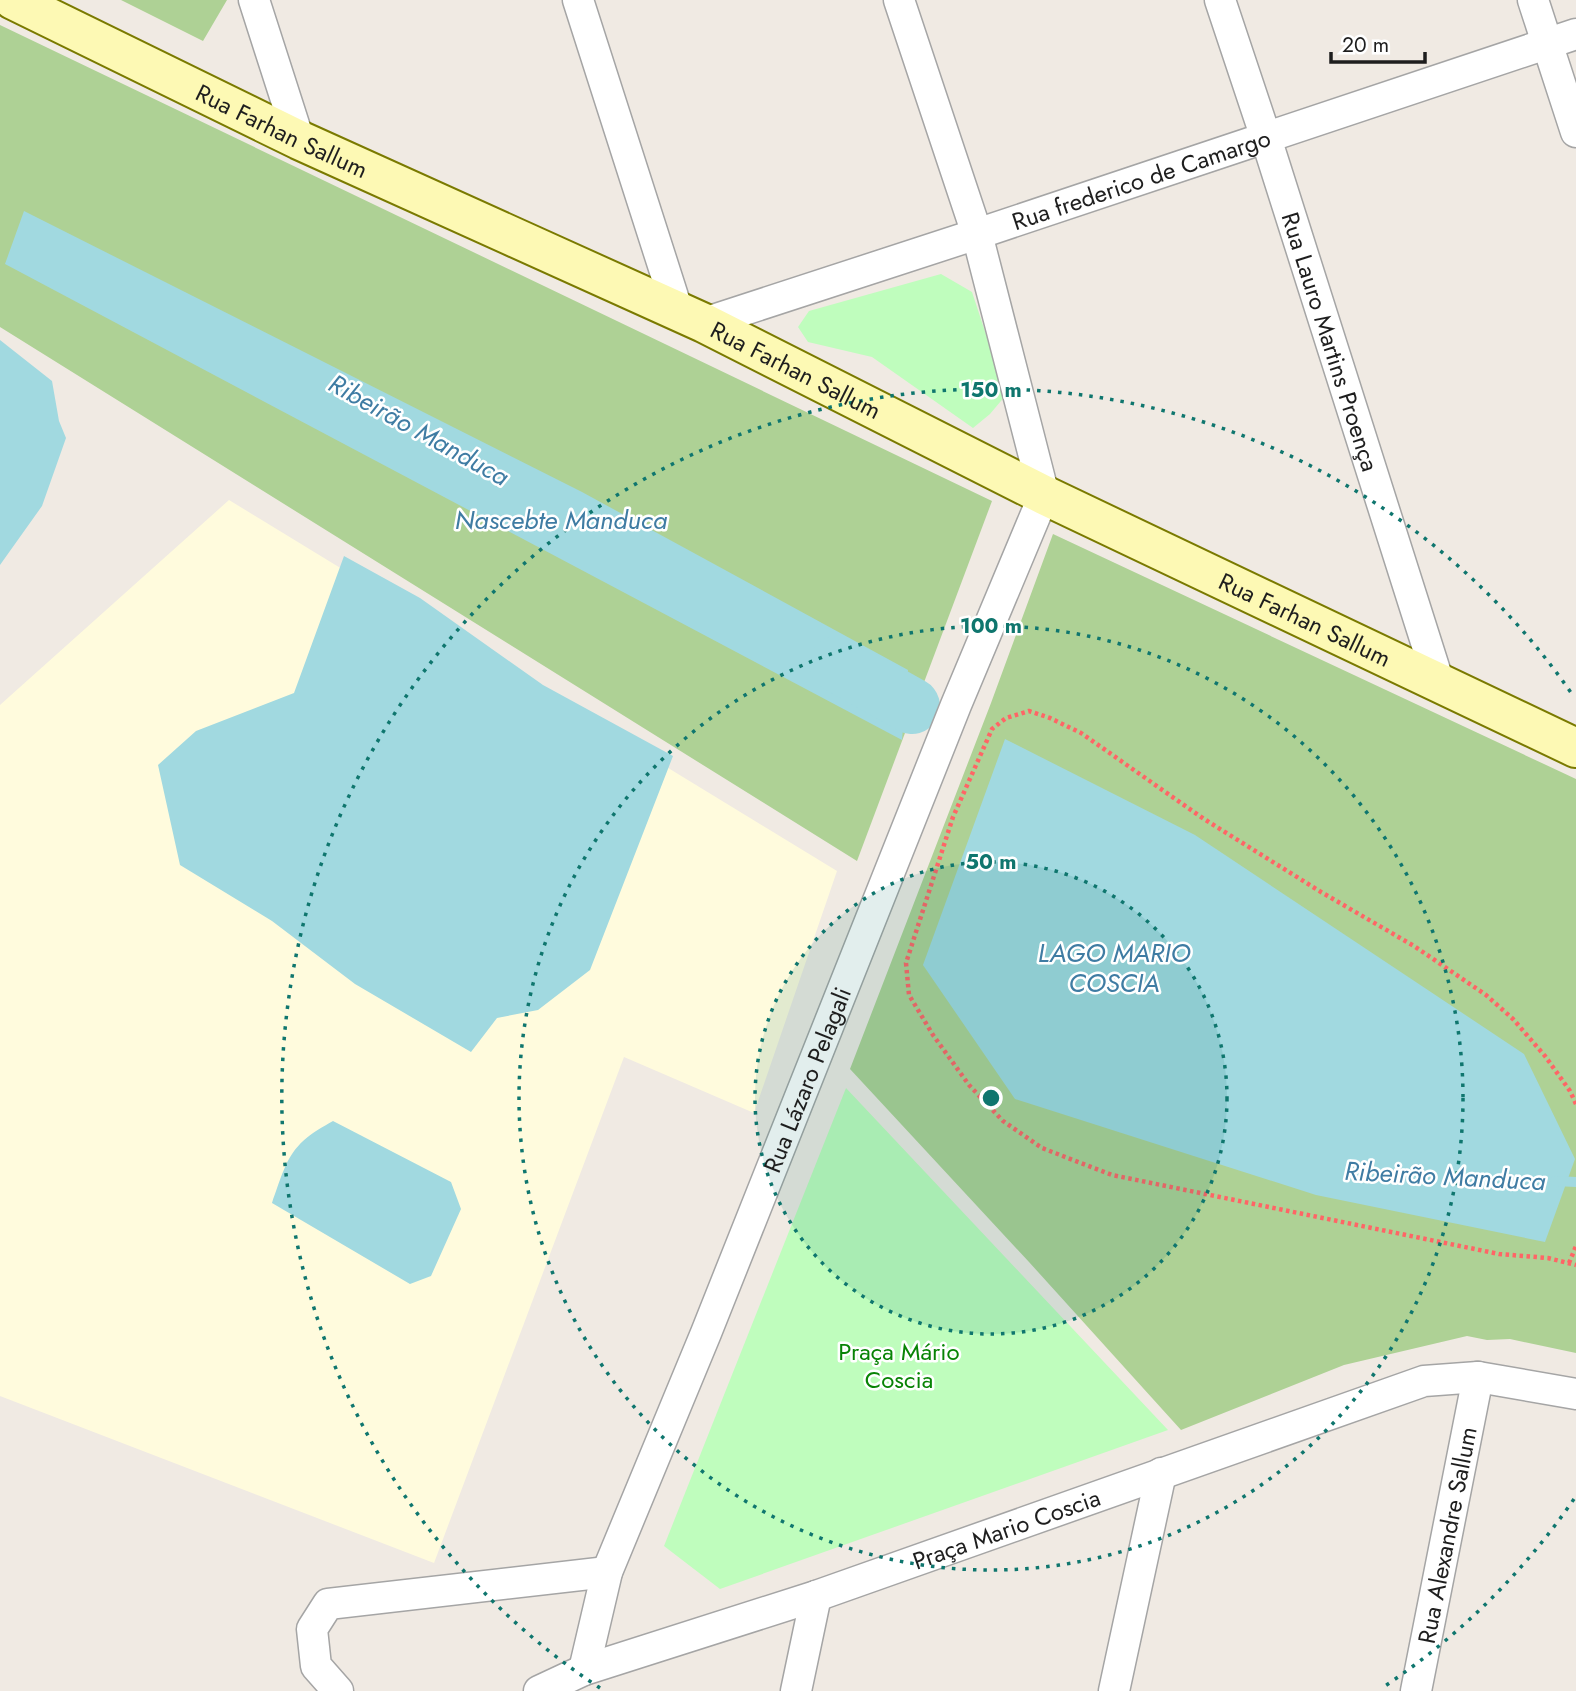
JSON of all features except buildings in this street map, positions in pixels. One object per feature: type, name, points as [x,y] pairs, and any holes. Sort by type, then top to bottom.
[{"type":"main road","name":"Rua Farhan Sallum","points":[[13,0],[299,140],[691,317],[1044,495],[1576,748]]},
{"type":"street","points":[[254,0],[299,140]]},
{"type":"street","points":[[578,0],[691,317]]},
{"type":"street","points":[[899,0],[977,234],[1044,495]]},
{"type":"street","name":"Rua Lauro Martins Proença","points":[[1220,0],[1439,683]]},
{"type":"street","points":[[1532,0],[1576,132]]},
{"type":"street","name":"Rua frederico de Camargo","points":[[691,317],[977,234],[1576,34]]},
{"type":"street","name":"Rua Lázaro Pelagali","points":[[584,1670],[607,1572],[706,1334],[951,717],[1044,495]]},
{"type":"street","name":"Praça Mario Coscia","points":[[539,1691],[584,1670],[816,1595],[1424,1381],[1478,1377],[1576,1394]]},
{"type":"street","name":"Rua Alexandre Sallum","points":[[1416,1691],[1478,1377]]},
{"type":"street","points":[[1114,1691],[1161,1473]]},
{"type":"street","points":[[338,1691],[316,1666],[312,1629],[328,1604],[607,1572]]},
{"type":"street","points":[[796,1691],[816,1595]]},
{"type":"path","points":[[1576,1104],[1545,1056],[1513,1019],[1486,995],[1414,946],[1321,892],[1205,819],[1081,733],[1029,711],[1006,718],[992,729],[953,817],[906,963],[909,995],[933,1035],[969,1085],[1003,1121],[1042,1148],[1112,1175],[1499,1254],[1548,1258],[1576,1265]]},
{"type":"path","points":[[1569,1264],[1576,1246]]},
{"type":"shaded area","points":[[229,500],[837,871],[754,1113],[624,1057],[434,1563],[0,1396],[0,705]]},
{"type":"green space","points":[[121,0],[227,0],[203,41]]},
{"type":"green space","points":[[0,25],[992,501],[857,861],[0,327]]},
{"type":"green space","points":[[941,274],[972,292],[1006,395],[990,414],[973,428],[872,357],[808,342],[798,327],[809,311]]},
{"type":"green space","points":[[1053,534],[1576,779],[1576,1353],[1510,1339],[1487,1340],[1467,1336],[1344,1365],[1181,1430],[850,1069]]},
{"type":"green space","name":"Praça Mário Coscia","points":[[846,1088],[1168,1430],[720,1589],[664,1546]]},
{"type":"water","name":"Nascebte Manduca","points":[[24,211],[582,492],[908,670],[902,740],[5,264]]},
{"type":"water","points":[[0,340],[52,381],[59,421],[66,438],[42,506],[0,565]]},
{"type":"water","points":[[344,556],[420,598],[543,685],[673,756],[590,970],[538,1010],[497,1018],[471,1052],[355,984],[272,921],[180,865],[158,765],[196,731],[294,693]]},
{"type":"water","name":"LAGO MARIO COSCIA","points":[[1005,739],[1195,835],[1524,1054],[1575,1159],[1545,1242],[1316,1195],[1015,1099],[923,965]]},
{"type":"water","points":[[333,1121],[451,1182],[461,1209],[431,1276],[410,1284],[272,1203],[292,1154],[307,1138]]},
{"type":"waterway","name":"Ribeirão Manduca","points":[[837,664],[912,706]]},
{"type":"waterway","name":"Ribeirão Manduca","points":[[1555,1181],[1576,1182]]}]
